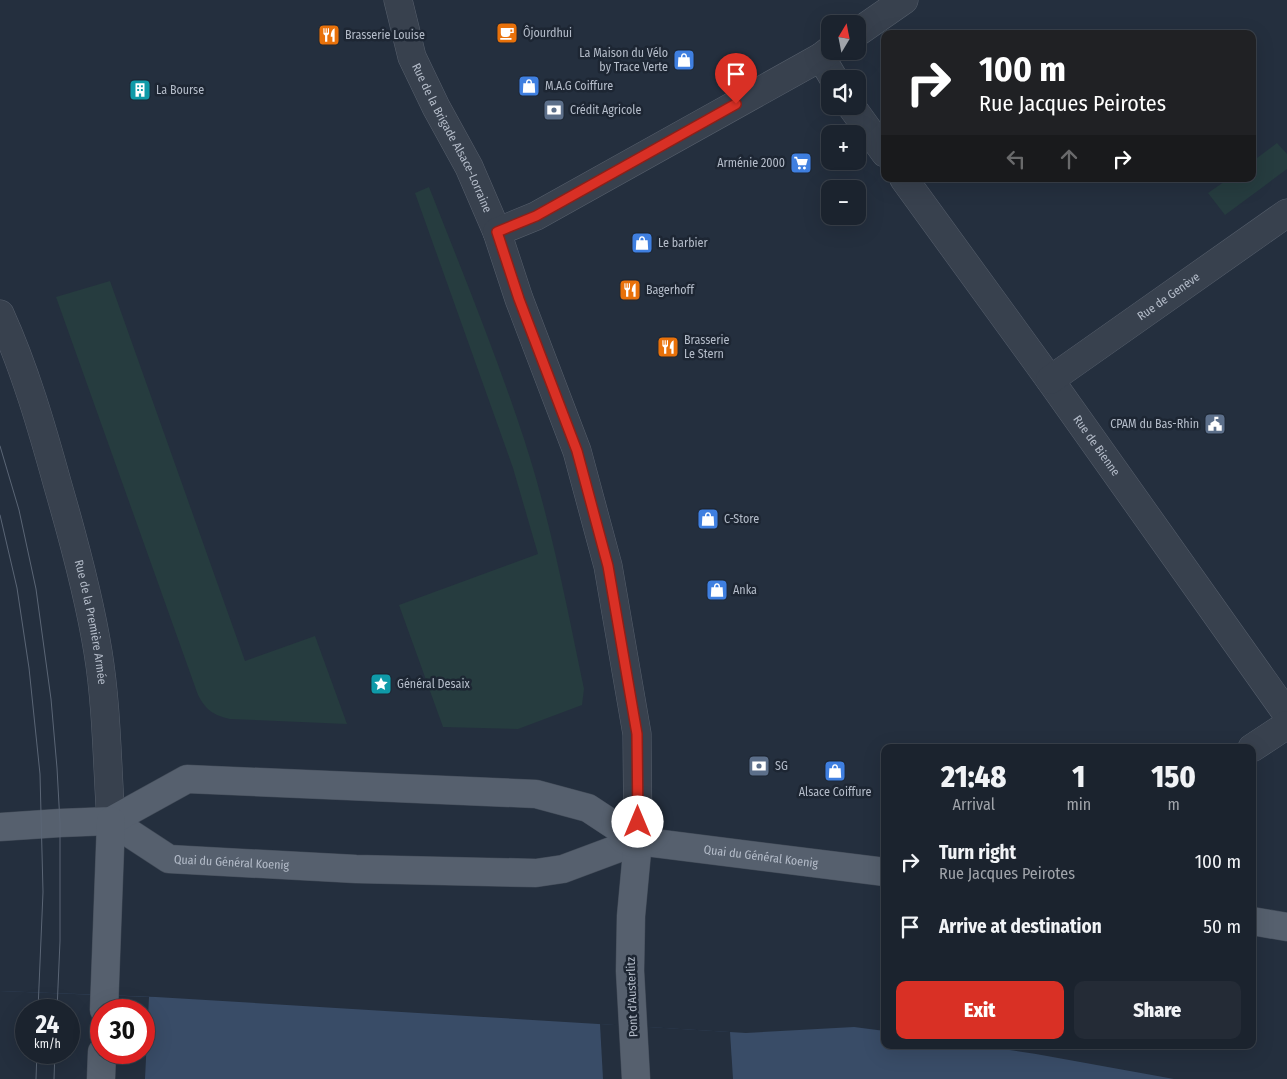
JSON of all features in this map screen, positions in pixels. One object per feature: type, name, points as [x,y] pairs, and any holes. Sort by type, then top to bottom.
[{"type":"main road","name":"Quai du Général Koenig","points":[[638,841],[563,869],[536,873],[356,869],[169,859],[111,821],[187,779],[536,794],[588,808],[638,841],[881,871]]},
{"type":"main road","points":[[0,827],[111,821]]},
{"type":"main road","name":"Rue de la Première Armée","points":[[104,999],[111,821]]},
{"type":"main road","name":"Rue de la Brigade Alsace-Lorraine","points":[[631,916],[638,841]]},
{"type":"main road","name":"Pont d'Austerlitz","points":[[631,916],[630,971],[636,1079]]},
{"type":"main road","points":[[1256,922],[1287,927]]},
{"type":"main road","points":[[101,1079],[102,1064]]},
{"type":"street","name":"Rue de la Brigade Alsace-Lorraine","points":[[398,0],[412,57],[436,107],[469,167],[497,232],[519,299],[577,451],[608,566],[637,734],[638,841]]},
{"type":"street","points":[[866,26],[904,0]]},
{"type":"street","points":[[497,232],[536,216],[828,62]]},
{"type":"street","points":[[858,115],[881,147]]},
{"type":"street","name":"Rue de Bienne","points":[[906,182],[1050,380],[1287,714]]},
{"type":"street","name":"Rue de Genève","points":[[1050,380],[1287,213]]},
{"type":"street","name":"Rue de la Première Armée","points":[[0,314],[25,378],[47,446],[89,605],[103,691],[111,821]]},
{"type":"street","points":[[1256,745],[1287,725]]},
{"type":"green space","points":[[1277,143],[1287,154],[1287,169],[1225,215],[1208,193],[1224,182],[1256,182],[1256,159]]},
{"type":"green space","points":[[429,187],[491,346],[525,442],[551,534],[584,689],[582,705],[518,729],[443,727],[399,605],[538,554],[513,468],[415,193]]},
{"type":"green space","points":[[110,281],[245,661],[315,636],[347,724],[230,719],[219,716],[211,711],[204,705],[198,695],[56,297]]},
{"type":"water","points":[[0,991],[156,997],[746,1033],[854,1027],[881,1030],[881,1049],[1003,1049],[1174,1079],[0,1079]]},
{"type":"pier","points":[[0,991],[149,997],[149,999],[90,999],[90,1064],[146,1064],[145,1079],[0,1079]]},
{"type":"pier","points":[[600,1024],[730,1032],[733,1079],[603,1079]]},
{"type":"tram line","points":[[0,446],[19,510],[36,589],[51,699],[60,823],[60,941],[57,999]]},
{"type":"tram line","points":[[0,515],[17,588],[29,668],[40,774],[43,892],[38,999]]},
{"type":"tram line","points":[[36,1079],[37,1064]]},
{"type":"tram line","points":[[54,1079],[55,1064]]},
{"type":"place","name":"Ôjourdhui","points":[[507,33]]},
{"type":"place","name":"Brasserie Louise","points":[[329,35]]},
{"type":"place","name":"La Maison du Vélo by Trace Verte","points":[[684,60]]},
{"type":"place","name":"M.A.G Coiffure","points":[[529,86]]},
{"type":"place","name":"La Bourse","points":[[140,90]]},
{"type":"place","name":"Crédit Agricole","points":[[554,110]]},
{"type":"place","name":"Arménie 2000","points":[[801,163]]},
{"type":"place","name":"Le barbier","points":[[642,243]]},
{"type":"place","name":"Bagerhoff","points":[[630,290]]},
{"type":"place","name":"Brasserie Le Stern","points":[[668,347]]},
{"type":"place","name":"CPAM du Bas-Rhin","points":[[1215,424]]},
{"type":"place","name":"C-Store","points":[[708,519]]},
{"type":"place","name":"Anka","points":[[717,590]]},
{"type":"place","name":"Général Desaix","points":[[381,684]]},
{"type":"place","name":"SG","points":[[759,766]]},
{"type":"place","name":"Alsace Coiffure","points":[[835,771]]},
{"type":"route","points":[[638,822],[637,734],[608,566],[577,451],[519,299],[497,232],[536,216],[736,104]]}]
